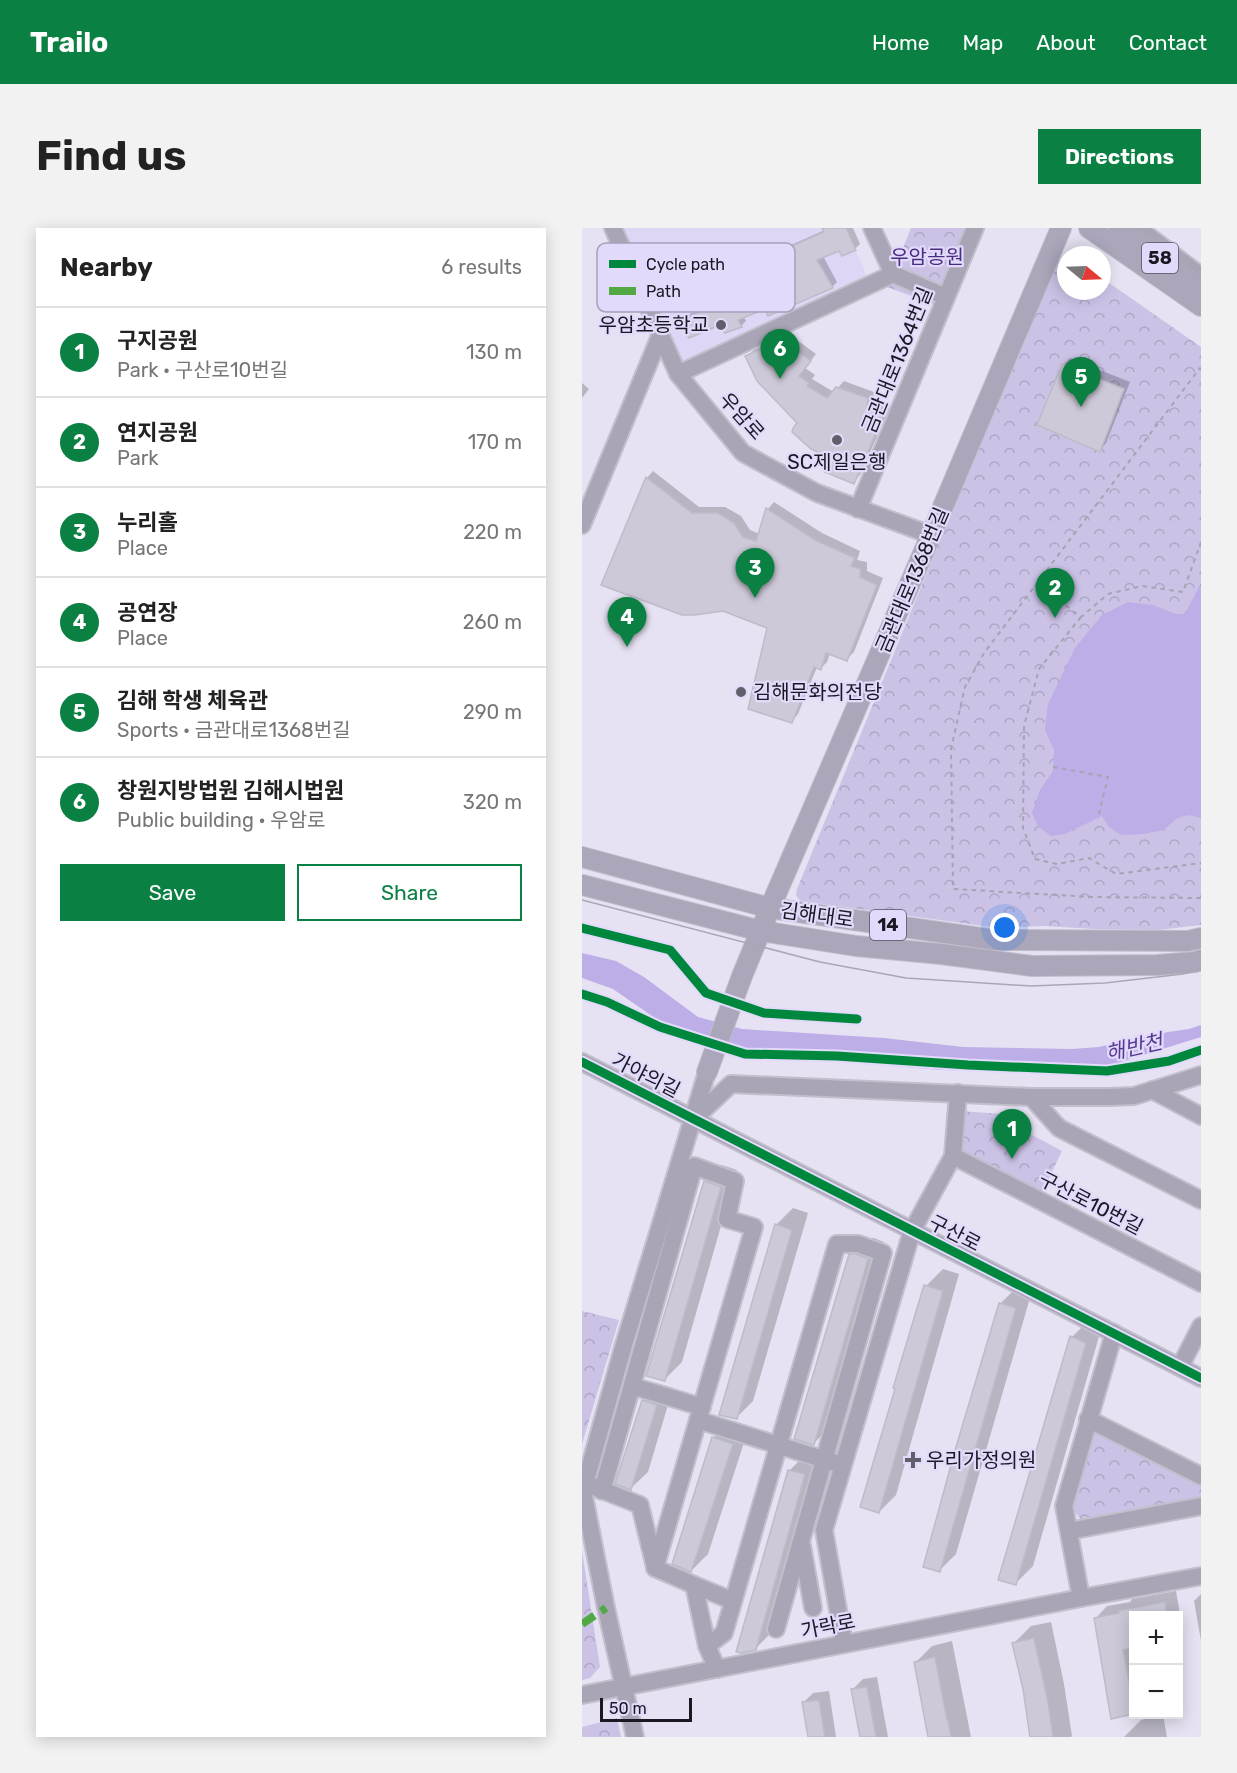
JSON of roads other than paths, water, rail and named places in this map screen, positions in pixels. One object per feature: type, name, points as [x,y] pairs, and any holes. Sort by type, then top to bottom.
[{"type":"main road","name":"금관대로1368번길","points":[[707,1072],[770,908],[1062,228]]},
{"type":"main road","points":[[1089,228],[1201,306]]},
{"type":"main road","name":"58","points":[[1119,228],[1201,288]]},
{"type":"main road","name":"김해대로","points":[[582,857],[770,908],[995,940],[1188,941],[1201,938]]},
{"type":"main road","name":"김해대로","points":[[582,885],[761,932],[856,946],[1032,966],[1157,965],[1201,960]]},
{"type":"street","name":"우암로","points":[[613,228],[620,243]]},
{"type":"street","points":[[872,228],[893,274],[946,297]]},
{"type":"street","name":"금관대로1364번길","points":[[858,509],[975,228]]},
{"type":"street","points":[[1138,228],[1201,276]]},
{"type":"street","points":[[678,375],[893,274]]},
{"type":"street","name":"우암로","points":[[650,312],[678,375],[743,453],[817,493],[931,535]]},
{"type":"street","points":[[582,525],[660,336]]},
{"type":"street","name":"가야의길","points":[[582,1062],[693,1119]]},
{"type":"street","points":[[635,1737],[584,1491],[623,1348],[707,1072]]},
{"type":"street","points":[[693,1119],[731,1084],[1031,1097],[1134,1096],[1201,1075]]},
{"type":"street","points":[[1152,1090],[1201,1116]]},
{"type":"street","points":[[844,1644],[824,1530],[912,1231],[954,1156],[958,1093]]},
{"type":"street","points":[[1031,1097],[1059,1128],[1201,1200]]},
{"type":"street","name":"구산로","points":[[693,1119],[1201,1378]]},
{"type":"street","name":"구산로10번길","points":[[954,1156],[1201,1283]]},
{"type":"street","points":[[602,1491],[694,1166],[735,1181],[727,1219],[754,1227],[655,1568]]},
{"type":"street","points":[[707,1646],[724,1633],[837,1244],[858,1244],[883,1253],[776,1629]]},
{"type":"street","points":[[1180,1367],[1201,1326]]},
{"type":"street","points":[[1081,1598],[1064,1506],[1114,1333]]},
{"type":"street","points":[[632,1386],[777,1446],[843,1465]]},
{"type":"street","points":[[1088,1419],[1201,1476]]},
{"type":"street","points":[[585,1484],[671,1515]]},
{"type":"street","points":[[640,1505],[655,1568]]},
{"type":"street","points":[[1069,1531],[1201,1506]]},
{"type":"street","points":[[801,1543],[813,1608]]},
{"type":"street","points":[[655,1568],[734,1600]]},
{"type":"street","name":"가락로","points":[[582,1695],[1201,1576]]},
{"type":"street","points":[[694,1585],[707,1646],[717,1669]]},
{"type":"water","points":[[1201,583],[1201,818],[1189,815],[1177,818],[1164,830],[1121,835],[1109,827],[1102,816],[1065,834],[1051,836],[1038,826],[1032,813],[1040,790],[1053,771],[1054,750],[1045,730],[1048,704],[1075,648],[1102,615],[1128,602],[1153,605],[1176,614],[1185,614]]},
{"type":"water","name":"해반천","points":[[582,953],[616,961],[644,977],[698,1017],[742,1029],[884,1038],[963,1047],[1072,1049],[1099,1047],[1201,1025],[1201,1037],[1082,1074],[941,1070],[855,1063],[688,1041],[613,989],[582,978]]},
{"type":"tram line","points":[[582,900],[820,962],[906,978],[1031,986],[1105,983],[1201,970]]},
{"type":"place","name":"우암초등학교","points":[[721,325]]},
{"type":"place","name":"창원지방법원 김해시법원","points":[[780,379]]},
{"type":"place","name":"김해 학생 체육관","points":[[1081,407]]},
{"type":"place","name":"SC제일은행","points":[[837,440]]},
{"type":"place","name":"누리홀","points":[[755,598]]},
{"type":"place","name":"연지공원","points":[[1055,618]]},
{"type":"place","name":"공연장","points":[[627,647]]},
{"type":"place","name":"김해문화의전당","points":[[741,692]]},
{"type":"place","name":"구지공원","points":[[1012,1159]]},
{"type":"place","name":"우리가정의원","points":[[913,1460]]},
{"type":"park label","name":"우암공원","points":[[927,257]]}]
